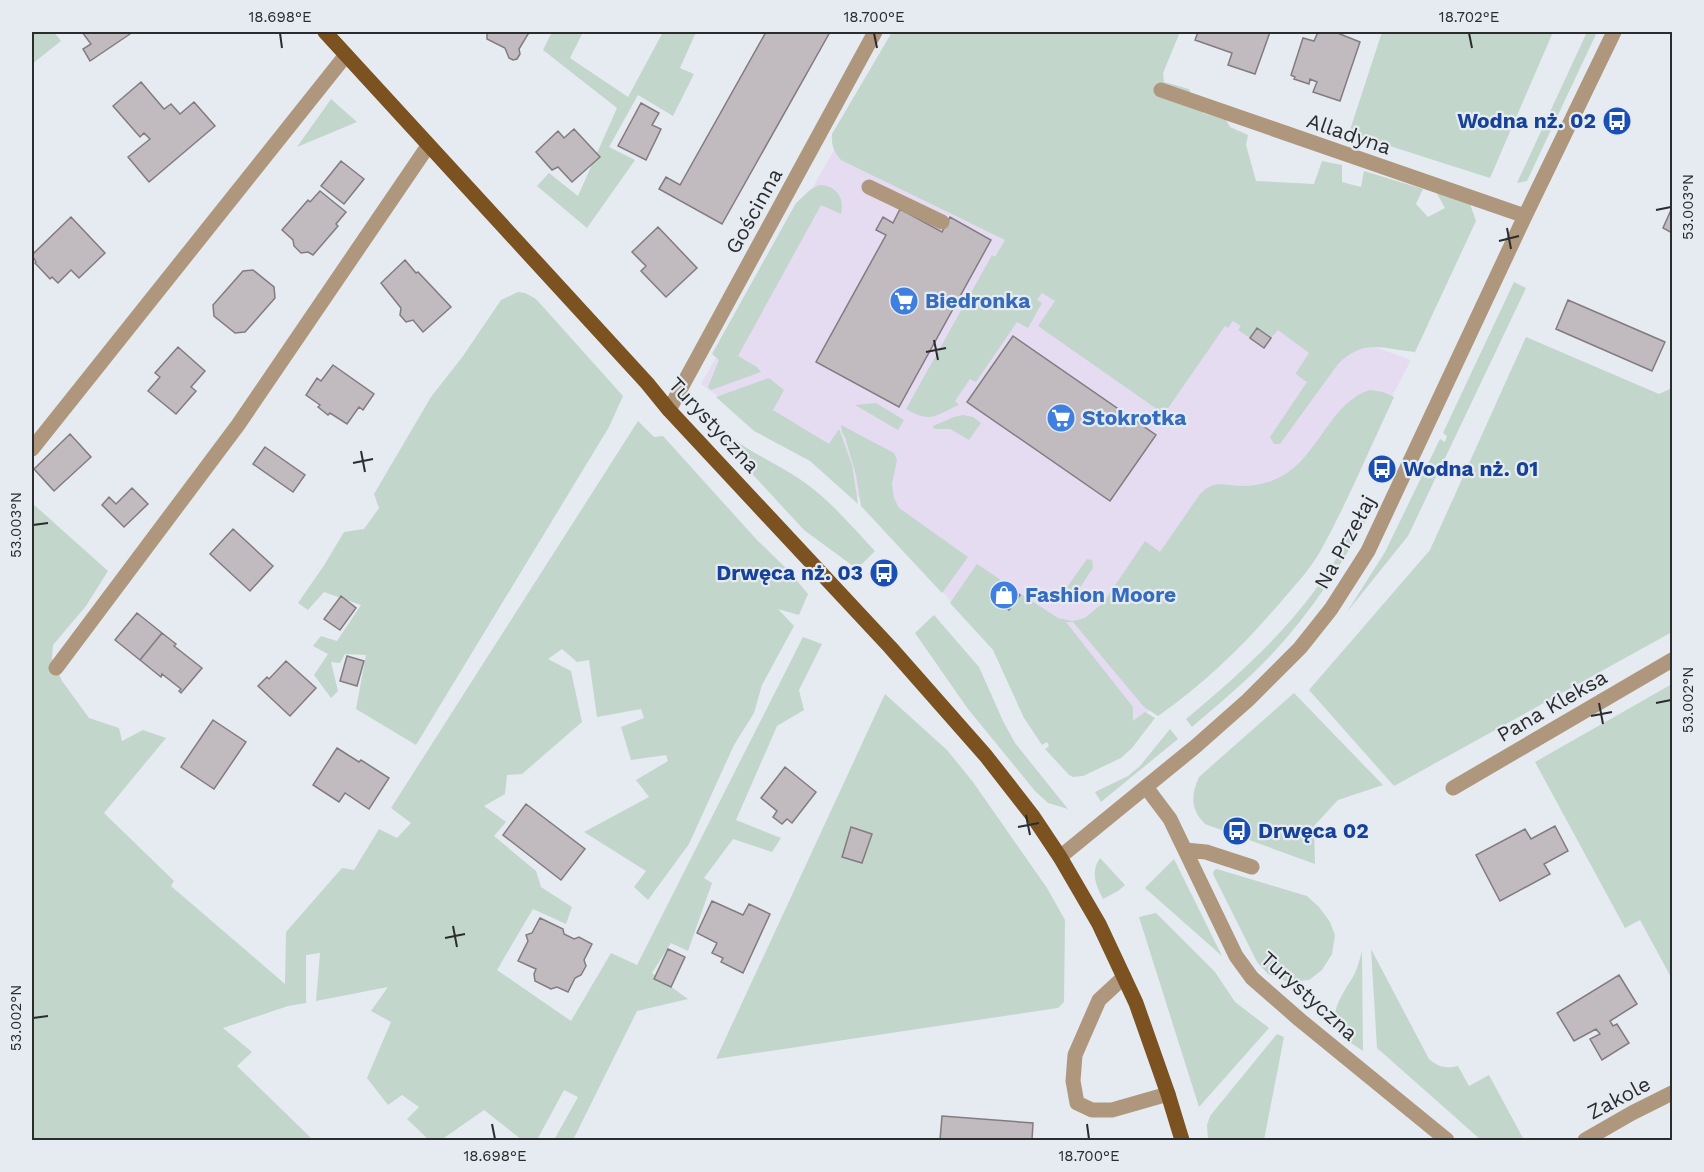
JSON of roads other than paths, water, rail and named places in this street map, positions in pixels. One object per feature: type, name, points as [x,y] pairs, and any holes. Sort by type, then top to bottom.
[{"type":"main road","name":"Turystyczna","points":[[325,32],[647,383],[669,410],[827,578],[986,756],[1020,798],[1060,857],[1099,924],[1144,1022],[1182,1140]]},
{"type":"street","name":"Gościnna","points":[[669,410],[875,32]]},
{"type":"street","name":"Na Przełaj","points":[[1060,857],[1196,746],[1300,648],[1331,609],[1368,551],[1614,32]]},
{"type":"street","points":[[32,449],[346,55]]},
{"type":"street","name":"Alladyna","points":[[1161,90],[1525,216]]},
{"type":"street","points":[[56,668],[238,425],[428,146]]},
{"type":"street","points":[[869,187],[942,222]]},
{"type":"street","name":"Pana Kleksa","points":[[1453,788],[1672,660]]},
{"type":"street","name":"Turystyczna","points":[[1146,787],[1170,819],[1236,956],[1252,978],[1290,1012],[1447,1140]]},
{"type":"street","points":[[1185,850],[1206,852],[1252,867]]},
{"type":"street","points":[[1124,977],[1099,1000],[1075,1055],[1073,1081],[1077,1103],[1092,1110],[1112,1110],[1168,1094]]},
{"type":"street","name":"Zakole","points":[[1585,1140],[1632,1113],[1672,1094]]},
{"type":"place","name":"Wodna nż. 02","points":[[1617,121]]},
{"type":"place","name":"Biedronka","points":[[904,301]]},
{"type":"place","name":"Stokrotka","points":[[1061,418]]},
{"type":"place","name":"Wodna nż. 01","points":[[1382,469]]},
{"type":"place","name":"Drwęca nż. 03","points":[[884,573]]},
{"type":"place","name":"Fashion Moore","points":[[1004,595]]},
{"type":"place","name":"Drwęca 02","points":[[1237,831]]}]
